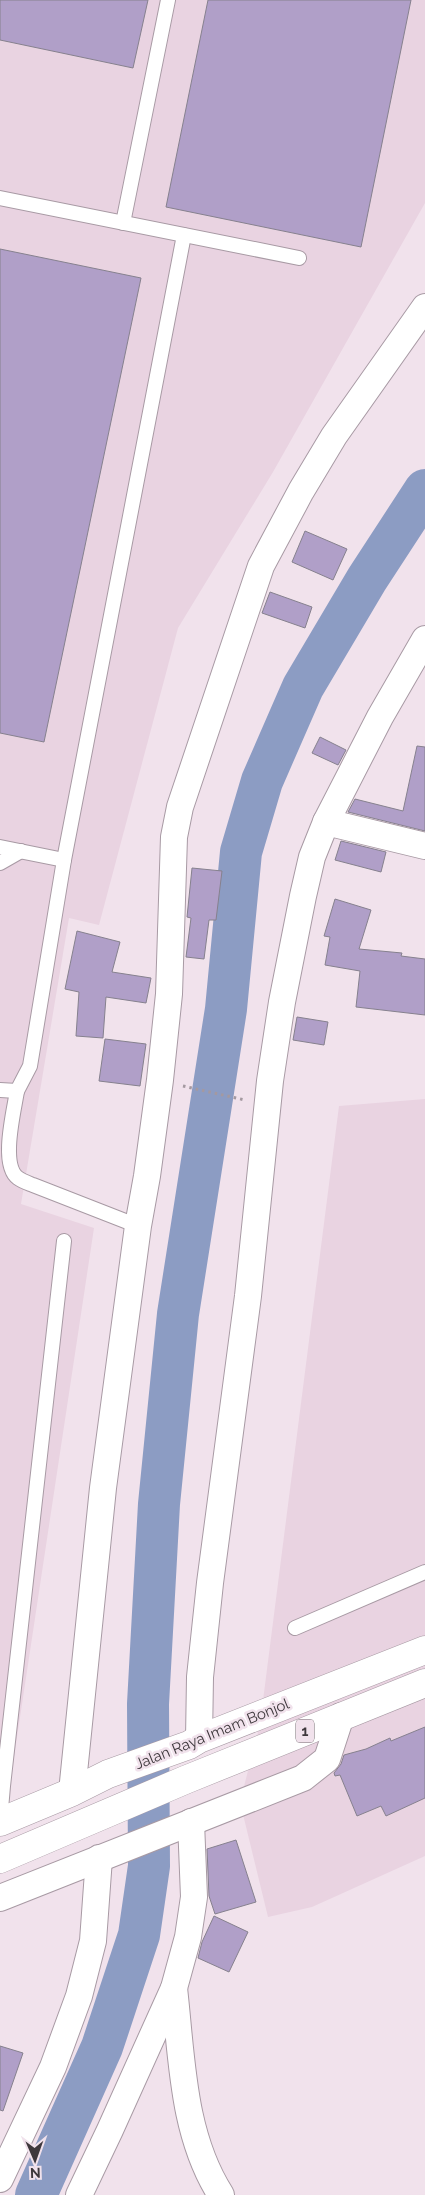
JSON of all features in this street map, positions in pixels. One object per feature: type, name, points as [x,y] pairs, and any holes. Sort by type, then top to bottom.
[{"type":"highway","name":"Jalan Raya Imam Bonjol","points":[[0,1822],[72,1792],[108,1774],[194,1742],[425,1650]]},
{"type":"highway","name":"1","points":[[0,1859],[185,1780],[425,1684]]},
{"type":"street","points":[[72,1792],[103,1488],[138,1226],[151,1148],[170,994],[174,838],[180,806],[261,566],[296,499],[334,436],[425,307]]},
{"type":"street","points":[[194,1742],[210,1583],[248,1296],[270,1081],[282,1002],[303,896],[312,857],[326,822],[380,717],[425,639]]},
{"type":"street","points":[[326,822],[425,846]]},
{"type":"street","points":[[0,1898],[303,1778],[326,1759],[341,1716]]},
{"type":"street","points":[[79,2195],[174,1988],[188,1937],[194,1897],[184,1825]]},
{"type":"street","points":[[0,2178],[53,2067],[79,1996],[93,1942],[105,1856]]},
{"type":"street","points":[[174,1988],[185,2084],[194,2137],[210,2178],[221,2195]]},
{"type":"lane","points":[[123,223],[168,0]]},
{"type":"lane","points":[[0,198],[299,258]]},
{"type":"lane","points":[[138,1226],[19,1179],[11,1167],[9,1145],[17,1091],[30,1066],[64,860],[184,235]]},
{"type":"lane","points":[[0,847],[64,860]]},
{"type":"lane","points":[[0,863],[20,851]]},
{"type":"lane","points":[[0,1090],[17,1091]]},
{"type":"lane","points":[[0,1822],[64,1241]]},
{"type":"lane","points":[[295,1628],[425,1572]]},
{"type":"path","points":[[193,1088],[243,1099]]},
{"type":"shaded area","points":[[0,0],[425,0],[425,203],[273,472],[178,628],[99,925],[69,918],[21,1204],[94,1228],[6,1810],[0,1813]]},
{"type":"shaded area","points":[[425,1099],[425,1856],[312,1907],[268,1917],[240,1802],[260,1724],[339,1106]]},
{"type":"building","points":[[0,0],[148,0],[133,68],[0,40]]},
{"type":"building","points":[[208,0],[411,0],[361,247],[166,207]]},
{"type":"building","points":[[0,249],[141,278],[44,742],[0,733]]},
{"type":"building","points":[[305,531],[347,549],[333,580],[292,562]]},
{"type":"building","points":[[270,592],[312,607],[305,628],[262,613]]},
{"type":"building","points":[[320,737],[346,750],[338,765],[312,753]]},
{"type":"building","points":[[417,746],[425,747],[425,831],[348,812],[355,799],[403,811]]},
{"type":"building","points":[[341,841],[386,852],[381,872],[335,860]]},
{"type":"building","points":[[192,868],[222,871],[216,920],[209,920],[204,959],[186,957],[191,918],[187,917]]},
{"type":"building","points":[[335,899],[371,910],[359,949],[402,953],[401,956],[425,959],[425,1015],[356,1007],[360,971],[325,965],[330,937],[324,936]]},
{"type":"building","points":[[77,931],[120,942],[112,972],[151,978],[146,1003],[106,997],[103,1038],[76,1036],[79,992],[65,989]]},
{"type":"building","points":[[297,1017],[328,1022],[324,1045],[293,1040]]},
{"type":"building","points":[[105,1039],[146,1044],[140,1086],[99,1081]]},
{"type":"building","points":[[425,1727],[425,1798],[386,1816],[381,1806],[357,1816],[340,1775],[335,1776],[334,1773],[341,1764],[344,1755],[366,1749],[390,1738],[391,1741]]},
{"type":"building","points":[[236,1840],[256,1902],[215,1914],[209,1896],[207,1849]]},
{"type":"building","points":[[214,1916],[248,1932],[229,1972],[198,1958],[202,1942]]},
{"type":"building","points":[[0,2046],[23,2053],[3,2111],[0,2110]]},
{"type":"waterway","points":[[36,2195],[102,2047],[139,1935],[149,1866],[148,1704],[159,1504],[178,1314],[226,1009],[241,852],[262,781],[303,687],[367,579],[425,490]]}]
